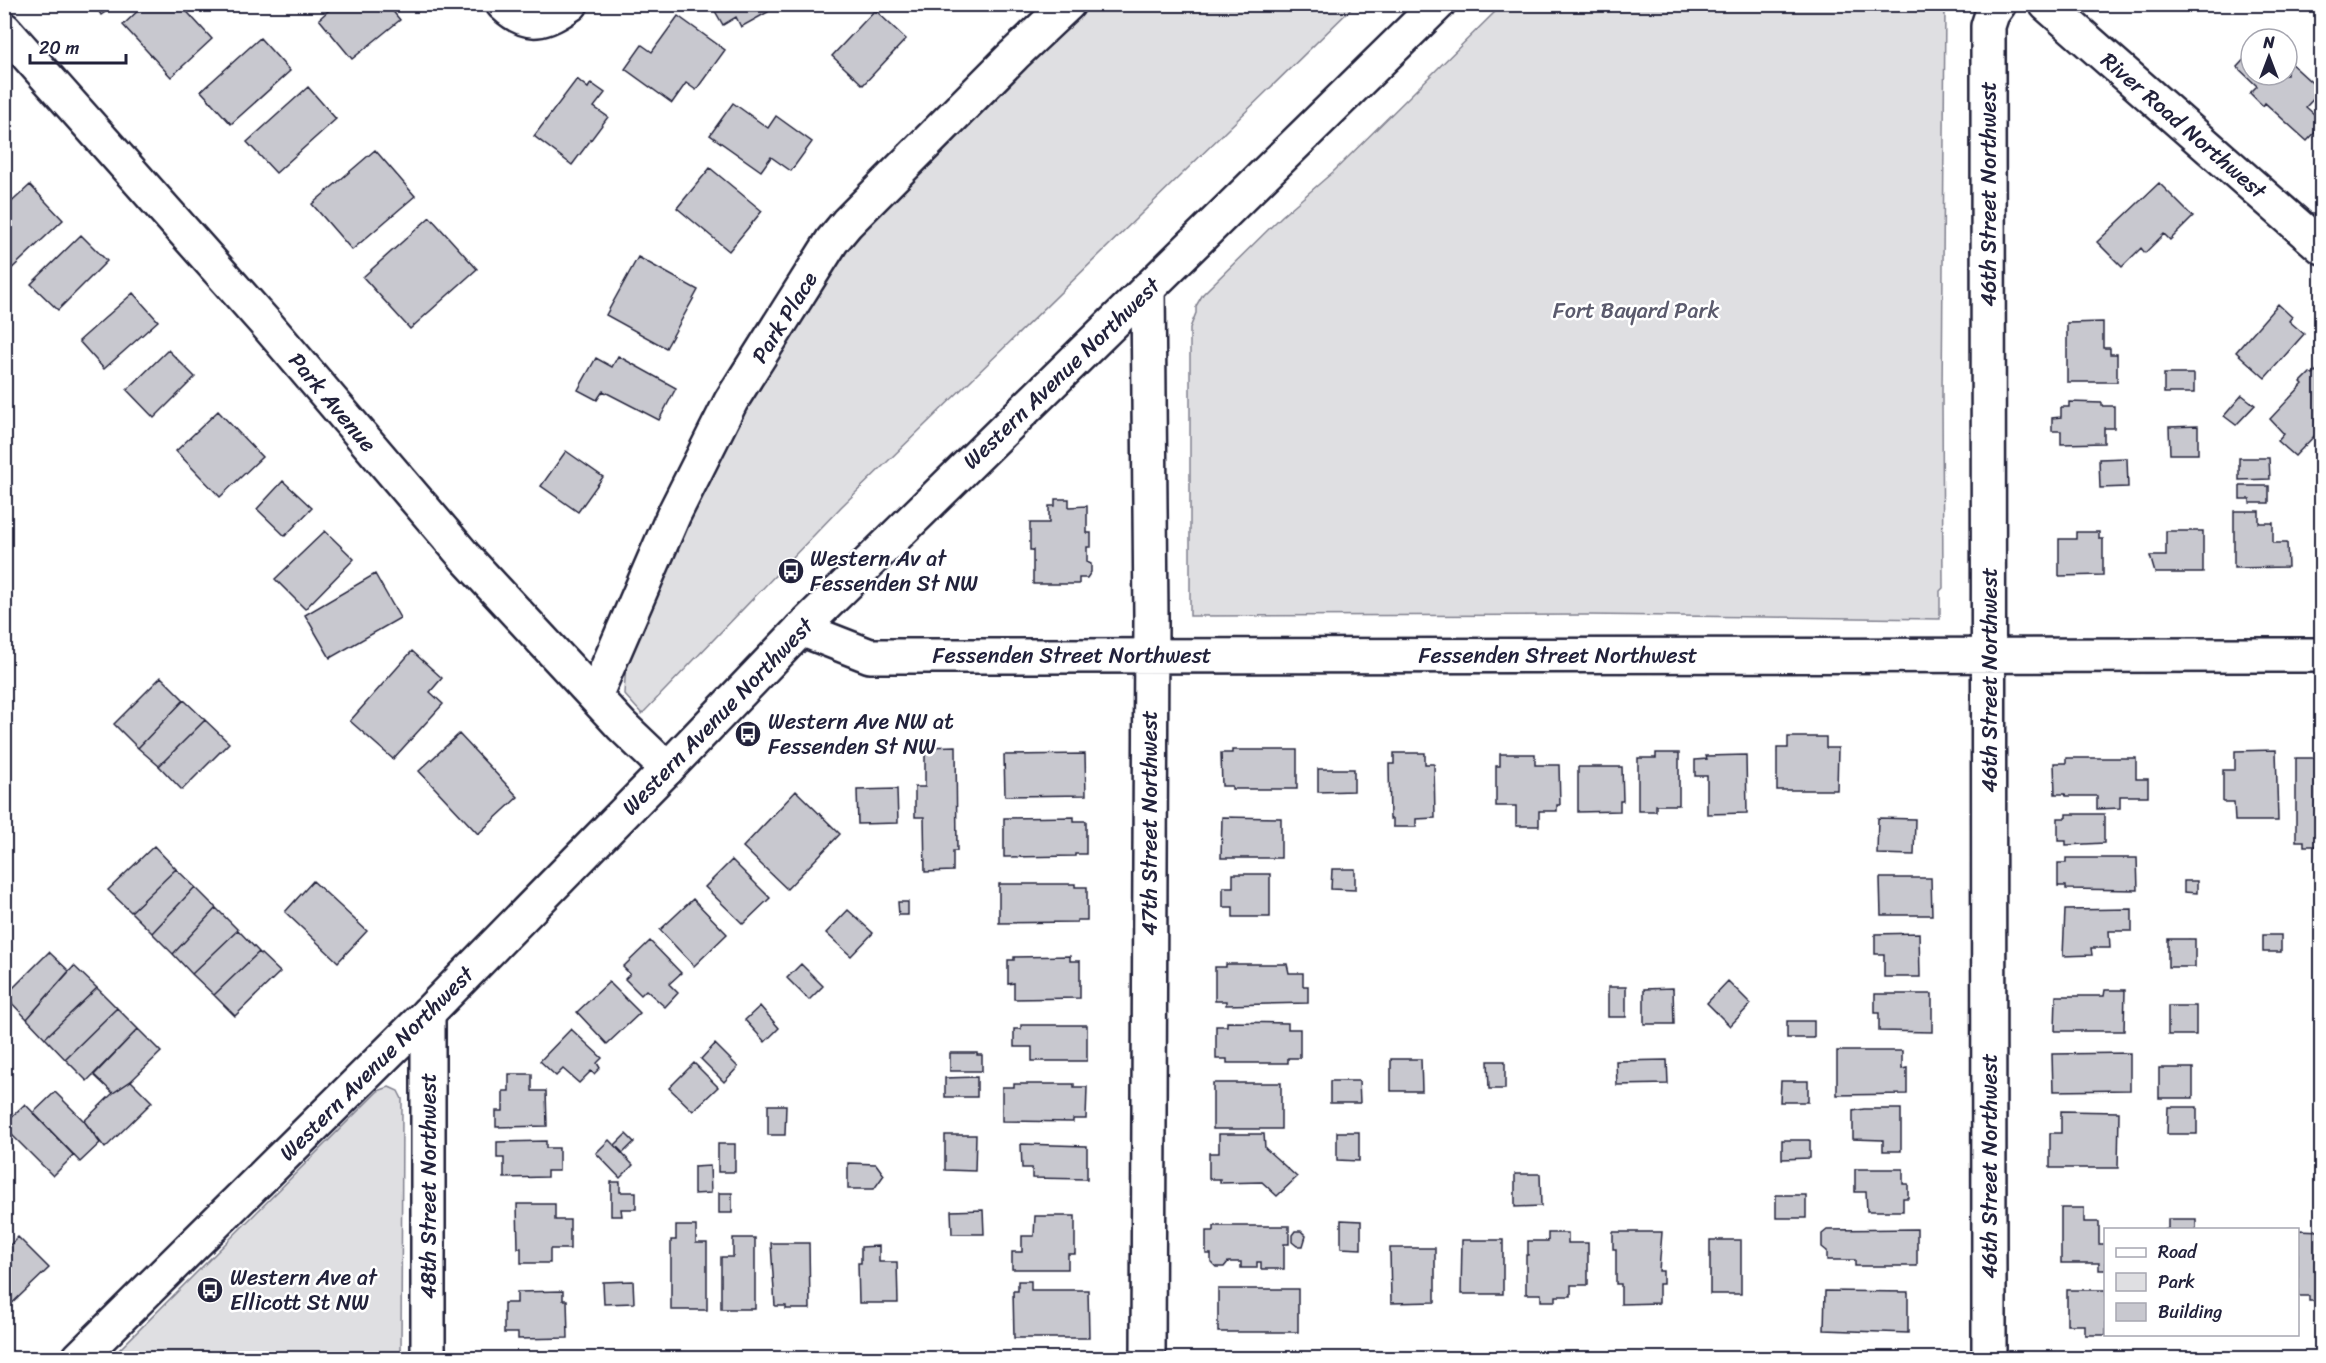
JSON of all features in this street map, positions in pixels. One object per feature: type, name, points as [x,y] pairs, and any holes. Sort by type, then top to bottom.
[{"type":"street","points":[[516,13],[544,20],[572,4]]},
{"type":"street","name":"Park Place","points":[[595,696],[674,514],[731,401],[832,241],[847,223],[1068,4]]},
{"type":"street","name":"Western Avenue Northwest","points":[[79,1359],[428,1013],[667,770],[801,628],[1438,4]]},
{"type":"street","name":"46th Street Northwest","points":[[1989,1359],[1988,26],[1992,14],[2000,4]]},
{"type":"street","name":"River Road Northwest","points":[[2046,4],[2322,247]]},
{"type":"street","name":"Park Avenue","points":[[4,30],[268,326],[465,557],[667,770]]},
{"type":"street","name":"47th Street Northwest","points":[[1148,288],[1151,654],[1148,1359]]},
{"type":"street","name":"Fessenden Street Northwest","points":[[801,628],[870,656],[1151,654],[2322,655]]},
{"type":"street","name":"48th Street Northwest","points":[[428,1013],[428,1359]]},
{"type":"green space","points":[[1088,5],[1355,5],[841,507],[642,714],[624,694],[626,662],[720,455],[850,231],[1001,82]]},
{"type":"green space","name":"Fort Bayard Park","points":[[1502,5],[1945,5],[1943,588],[1940,591],[1940,619],[1586,615],[1190,616],[1190,328],[1196,313],[1196,306],[1203,294],[1282,216],[1333,172]]},
{"type":"green space","points":[[389,1087],[398,1091],[402,1099],[401,1358],[116,1358],[119,1350],[378,1091]]},
{"type":"building","points":[[94,4],[117,4],[101,15]]},
{"type":"building","points":[[145,4],[180,4],[212,39],[171,77],[123,25]]},
{"type":"building","points":[[336,4],[387,4],[400,20],[352,59],[319,19]]},
{"type":"building","points":[[711,4],[763,4],[768,12],[741,27],[736,17],[723,25]]},
{"type":"building","points":[[875,10],[906,39],[863,85],[832,56]]},
{"type":"building","points":[[678,16],[725,50],[696,90],[686,83],[672,103],[625,69],[642,45],[652,52]]},
{"type":"building","points":[[260,38],[290,71],[231,124],[201,91]]},
{"type":"building","points":[[2299,71],[2321,91],[2306,107],[2322,121],[2322,125],[2307,141],[2265,103],[2263,106],[2250,93],[2256,87],[2299,87]]},
{"type":"building","points":[[577,79],[588,88],[591,83],[605,93],[594,107],[608,117],[572,165],[534,136]]},
{"type":"building","points":[[308,87],[336,119],[276,173],[247,142]]},
{"type":"building","points":[[733,103],[768,128],[776,116],[812,142],[791,171],[771,157],[761,171],[710,135]]},
{"type":"building","points":[[375,150],[415,196],[352,250],[312,204]]},
{"type":"building","points":[[710,168],[762,211],[729,251],[677,208]]},
{"type":"building","points":[[2159,183],[2193,217],[2170,240],[2164,234],[2145,253],[2141,248],[2122,267],[2097,242]]},
{"type":"building","points":[[30,185],[63,220],[4,276],[4,209]]},
{"type":"building","points":[[430,217],[477,269],[410,329],[363,277]]},
{"type":"building","points":[[81,235],[107,261],[58,310],[31,284]]},
{"type":"building","points":[[638,257],[698,290],[666,348],[606,315]]},
{"type":"building","points":[[133,293],[158,321],[104,369],[79,341]]},
{"type":"building","points":[[2278,304],[2292,317],[2289,321],[2304,334],[2265,378],[2236,352]]},
{"type":"building","points":[[2103,322],[2103,348],[2110,348],[2110,354],[2117,354],[2117,382],[2067,382],[2067,323]]},
{"type":"building","points":[[168,350],[195,377],[154,418],[127,390]]},
{"type":"building","points":[[618,356],[676,388],[659,420],[603,391],[597,400],[578,390],[596,358],[612,367]]},
{"type":"building","points":[[2320,368],[2322,428],[2295,456],[2278,441],[2284,434],[2270,419],[2303,384],[2301,382],[2310,373],[2313,375]]},
{"type":"building","points":[[2164,374],[2194,374],[2194,393],[2164,393]]},
{"type":"building","points":[[2242,395],[2255,405],[2236,425],[2224,416]]},
{"type":"building","points":[[2069,402],[2102,403],[2102,406],[2114,406],[2114,428],[2104,428],[2104,443],[2061,444],[2061,431],[2052,431],[2052,418],[2061,417],[2061,407],[2069,407]]},
{"type":"building","points":[[218,411],[262,457],[220,497],[176,451]]},
{"type":"building","points":[[2198,426],[2198,454],[2170,454],[2169,427]]},
{"type":"building","points":[[566,451],[603,477],[578,512],[541,486]]},
{"type":"building","points":[[2127,458],[2128,487],[2100,488],[2099,459]]},
{"type":"building","points":[[2239,458],[2269,458],[2270,479],[2239,480]]},
{"type":"building","points":[[283,481],[312,508],[285,536],[257,509]]},
{"type":"building","points":[[2240,486],[2269,486],[2269,503],[2250,503],[2250,499],[2240,499]]},
{"type":"building","points":[[1055,499],[1069,499],[1069,507],[1087,506],[1087,533],[1091,533],[1091,547],[1087,547],[1087,562],[1091,564],[1091,572],[1087,578],[1079,578],[1079,584],[1033,584],[1030,523],[1049,523],[1049,506],[1055,506]]},
{"type":"building","points":[[2234,511],[2259,511],[2259,523],[2273,523],[2273,543],[2287,543],[2288,567],[2234,568]]},
{"type":"building","points":[[325,531],[354,559],[305,609],[275,579]]},
{"type":"building","points":[[2166,531],[2203,531],[2203,573],[2155,573],[2150,556],[2166,556]]},
{"type":"building","points":[[2076,532],[2099,532],[2099,539],[2103,539],[2103,575],[2059,576],[2059,539],[2076,539]]},
{"type":"building","points":[[2319,550],[2322,550],[2322,580],[2319,580]]},
{"type":"building","points":[[375,574],[400,618],[330,658],[305,615]]},
{"type":"building","points":[[412,651],[442,678],[430,692],[443,704],[393,759],[350,721]]},
{"type":"building","points":[[161,677],[184,700],[138,748],[114,724]]},
{"type":"building","points":[[184,700],[205,720],[159,766],[138,748]]},
{"type":"building","points":[[205,720],[229,743],[182,790],[159,766]]},
{"type":"building","points":[[459,734],[518,797],[478,834],[419,771]]},
{"type":"building","points":[[1788,737],[1826,737],[1826,748],[1838,748],[1837,790],[1777,790],[1777,748],[1788,748]]},
{"type":"building","points":[[956,746],[957,851],[953,851],[953,871],[925,872],[924,817],[915,817],[915,787],[925,787],[925,747]]},
{"type":"building","points":[[1232,750],[1297,750],[1297,789],[1232,789],[1232,786],[1222,786],[1221,753],[1232,753]]},
{"type":"building","points":[[2276,750],[2278,821],[2235,821],[2234,802],[2223,802],[2223,770],[2235,770],[2235,751]]},
{"type":"building","points":[[1394,753],[1425,753],[1425,764],[1434,764],[1435,818],[1416,819],[1416,827],[1393,827],[1393,819],[1390,819],[1389,764],[1394,764]]},
{"type":"building","points":[[1656,753],[1679,753],[1679,805],[1656,805],[1656,811],[1638,811],[1638,758],[1656,758]]},
{"type":"building","points":[[1085,754],[1086,795],[1005,796],[1004,755]]},
{"type":"building","points":[[1500,754],[1535,754],[1535,765],[1559,765],[1560,805],[1557,805],[1557,811],[1539,811],[1539,826],[1516,826],[1516,806],[1496,806],[1496,766],[1500,766]]},
{"type":"building","points":[[1746,755],[1747,813],[1707,814],[1707,776],[1695,776],[1695,760],[1707,759],[1706,756]]},
{"type":"building","points":[[2066,758],[2136,758],[2136,779],[2148,779],[2148,796],[2120,796],[2120,808],[2097,809],[2097,796],[2055,794],[2054,763],[2066,763]]},
{"type":"building","points":[[2296,758],[2322,758],[2322,846],[2304,846],[2304,841],[2296,841]]},
{"type":"building","points":[[1578,767],[1622,767],[1623,801],[1620,801],[1620,811],[1578,812]]},
{"type":"building","points":[[1318,769],[1354,769],[1354,791],[1318,792]]},
{"type":"building","points":[[897,789],[898,823],[858,824],[857,790]]},
{"type":"building","points":[[796,791],[840,834],[787,889],[743,847]]},
{"type":"building","points":[[2066,814],[2104,814],[2104,843],[2066,845],[2066,841],[2058,841],[2058,818],[2066,818]]},
{"type":"building","points":[[1074,817],[1074,821],[1086,821],[1086,854],[1004,857],[1004,818]]},
{"type":"building","points":[[1222,817],[1281,818],[1281,858],[1221,858]]},
{"type":"building","points":[[1878,818],[1915,819],[1914,855],[1877,854]]},
{"type":"building","points":[[154,846],[176,869],[131,912],[108,890]]},
{"type":"building","points":[[2066,858],[2137,858],[2138,890],[2066,889],[2066,886],[2058,886],[2058,863],[2066,863]]},
{"type":"building","points":[[732,860],[770,898],[743,924],[705,887]]},
{"type":"building","points":[[176,869],[195,887],[152,933],[131,912]]},
{"type":"building","points":[[1332,869],[1355,869],[1355,890],[1331,889]]},
{"type":"building","points":[[1233,874],[1270,874],[1270,917],[1233,917],[1233,907],[1223,907],[1223,887],[1233,887]]},
{"type":"building","points":[[1880,878],[1931,878],[1932,915],[1881,915]]},
{"type":"building","points":[[313,881],[367,931],[338,962],[285,912]]},
{"type":"building","points":[[2184,881],[2197,881],[2197,893],[2184,892]]},
{"type":"building","points":[[999,884],[1075,884],[1075,887],[1087,887],[1087,920],[999,923]]},
{"type":"building","points":[[195,887],[216,908],[173,954],[152,933]]},
{"type":"building","points":[[693,899],[727,934],[694,966],[660,930]]},
{"type":"building","points":[[898,902],[908,902],[908,915],[899,915]]},
{"type":"building","points":[[216,908],[238,930],[192,974],[173,954]]},
{"type":"building","points":[[2132,909],[2132,931],[2109,931],[2110,948],[2091,948],[2092,955],[2063,956],[2065,910]]},
{"type":"building","points":[[848,910],[873,933],[851,956],[826,933]]},
{"type":"building","points":[[238,930],[259,952],[214,995],[192,974]]},
{"type":"building","points":[[1919,933],[1920,977],[1884,977],[1884,954],[1875,954],[1875,934]]},
{"type":"building","points":[[2263,935],[2281,935],[2281,952],[2263,952]]},
{"type":"building","points":[[2168,939],[2195,939],[2195,967],[2168,967]]},
{"type":"building","points":[[650,941],[681,973],[669,984],[678,993],[665,1007],[646,990],[641,995],[625,979],[630,974],[623,967]]},
{"type":"building","points":[[49,952],[69,971],[27,1019],[5,996]]},
{"type":"building","points":[[259,952],[280,972],[235,1016],[214,995]]},
{"type":"building","points":[[1070,956],[1070,961],[1080,961],[1080,998],[1014,999],[1014,983],[1008,984],[1008,960],[1014,960],[1014,957]]},
{"type":"building","points":[[801,964],[823,986],[809,1000],[787,978]]},
{"type":"building","points":[[1226,964],[1287,964],[1289,973],[1303,973],[1303,986],[1308,986],[1308,1003],[1226,1005],[1226,1001],[1215,1001],[1215,967],[1226,967]]},
{"type":"building","points":[[74,966],[97,988],[45,1038],[27,1019]]},
{"type":"building","points":[[1728,981],[1751,1004],[1730,1026],[1707,1003]]},
{"type":"building","points":[[609,982],[640,1013],[607,1044],[577,1012]]},
{"type":"building","points":[[1608,987],[1626,987],[1626,1017],[1608,1017]]},
{"type":"building","points":[[97,988],[117,1008],[65,1059],[45,1038]]},
{"type":"building","points":[[1673,988],[1674,1024],[1644,1024],[1644,989]]},
{"type":"building","points":[[2105,990],[2125,990],[2124,1031],[2055,1031],[2056,996],[2104,996]]},
{"type":"building","points":[[1875,994],[1932,994],[1932,1032],[1879,1031],[1879,1013],[1875,1013]]},
{"type":"building","points":[[760,1006],[779,1028],[765,1042],[745,1020]]},
{"type":"building","points":[[2168,1006],[2196,1006],[2196,1035],[2168,1035]]},
{"type":"building","points":[[117,1008],[138,1029],[87,1081],[65,1059]]},
{"type":"building","points":[[1787,1021],[1814,1021],[1814,1038],[1787,1038]]},
{"type":"building","points":[[1227,1022],[1288,1023],[1288,1029],[1300,1029],[1300,1058],[1288,1058],[1288,1063],[1227,1063],[1227,1059],[1216,1059],[1216,1026],[1227,1026]]},
{"type":"building","points":[[1021,1025],[1087,1025],[1087,1061],[1032,1061],[1032,1047],[1014,1047],[1014,1029],[1021,1029]]},
{"type":"building","points":[[138,1029],[161,1052],[131,1081],[113,1093],[94,1075]]},
{"type":"building","points":[[571,1029],[602,1058],[597,1063],[600,1068],[594,1074],[591,1071],[579,1083],[563,1069],[556,1076],[540,1061]]},
{"type":"building","points":[[715,1044],[738,1067],[724,1082],[701,1059]]},
{"type":"building","points":[[1837,1051],[1902,1051],[1902,1069],[1907,1068],[1907,1094],[1837,1095]]},
{"type":"building","points":[[950,1053],[982,1055],[982,1071],[950,1071]]},
{"type":"building","points":[[2130,1053],[2130,1090],[2053,1091],[2052,1054]]},
{"type":"building","points":[[1391,1059],[1421,1059],[1422,1091],[1391,1091]]},
{"type":"building","points":[[1667,1060],[1668,1084],[1617,1085],[1616,1061]]},
{"type":"building","points":[[1488,1061],[1505,1061],[1505,1089],[1489,1089]]},
{"type":"building","points":[[694,1063],[718,1087],[693,1111],[669,1088]]},
{"type":"building","points":[[2159,1068],[2193,1068],[2193,1098],[2159,1098]]},
{"type":"building","points":[[509,1074],[532,1074],[532,1091],[546,1091],[547,1126],[496,1127],[496,1111],[503,1111],[503,1091],[509,1091]]},
{"type":"building","points":[[977,1077],[977,1097],[945,1097],[945,1078]]},
{"type":"building","points":[[131,1081],[152,1102],[105,1148],[84,1121],[113,1093]]},
{"type":"building","points":[[1330,1081],[1359,1081],[1360,1103],[1330,1103]]},
{"type":"building","points":[[1781,1081],[1808,1081],[1808,1102],[1780,1102]]},
{"type":"building","points":[[1213,1083],[1281,1083],[1281,1129],[1213,1129]]},
{"type":"building","points":[[1014,1084],[1074,1084],[1074,1087],[1087,1087],[1086,1119],[1073,1119],[1073,1122],[1002,1121],[1002,1087],[1014,1087]]},
{"type":"building","points":[[55,1092],[84,1121],[100,1143],[80,1162],[33,1113]]},
{"type":"building","points":[[25,1104],[74,1155],[53,1176],[4,1127],[4,1124]]},
{"type":"building","points":[[768,1105],[786,1105],[785,1135],[768,1135]]},
{"type":"building","points":[[2168,1107],[2197,1107],[2197,1134],[2167,1134]]},
{"type":"building","points":[[1901,1109],[1901,1151],[1883,1151],[1883,1140],[1853,1139],[1853,1111]]},
{"type":"building","points":[[2061,1111],[2119,1112],[2118,1168],[2050,1168],[2050,1133],[2061,1133]]},
{"type":"building","points":[[1337,1132],[1359,1132],[1359,1161],[1337,1160]]},
{"type":"building","points":[[626,1134],[634,1142],[623,1153],[615,1145]]},
{"type":"building","points":[[1219,1134],[1264,1134],[1265,1148],[1297,1177],[1277,1196],[1262,1182],[1220,1183],[1220,1179],[1209,1179],[1209,1153],[1219,1153]]},
{"type":"building","points":[[945,1135],[976,1135],[975,1171],[945,1170]]},
{"type":"building","points":[[609,1140],[633,1165],[620,1178],[596,1153]]},
{"type":"building","points":[[1782,1140],[1810,1140],[1810,1158],[1782,1159]]},
{"type":"building","points":[[546,1141],[546,1148],[559,1148],[559,1171],[547,1171],[547,1177],[504,1178],[504,1158],[497,1158],[497,1142]]},
{"type":"building","points":[[718,1144],[735,1144],[735,1172],[718,1172]]},
{"type":"building","points":[[1021,1144],[1087,1146],[1087,1179],[1032,1178],[1032,1168],[1022,1168]]},
{"type":"building","points":[[848,1163],[876,1164],[884,1175],[874,1189],[848,1189]]},
{"type":"building","points":[[710,1166],[711,1193],[694,1194],[694,1167]]},
{"type":"building","points":[[1855,1169],[1903,1169],[1903,1184],[1908,1184],[1908,1198],[1903,1198],[1903,1211],[1867,1211],[1866,1192],[1855,1192]]},
{"type":"building","points":[[1515,1174],[1540,1174],[1541,1206],[1515,1207]]},
{"type":"building","points":[[611,1182],[620,1182],[620,1192],[636,1192],[636,1209],[621,1209],[622,1216],[611,1216]]},
{"type":"building","points":[[719,1193],[732,1193],[732,1213],[719,1213]]},
{"type":"building","points":[[1776,1195],[1806,1195],[1806,1218],[1776,1218]]},
{"type":"building","points":[[517,1204],[555,1204],[555,1220],[570,1220],[570,1249],[550,1249],[550,1263],[521,1263],[521,1248],[518,1248]]},
{"type":"building","points":[[2061,1208],[2084,1208],[2084,1222],[2099,1222],[2099,1244],[2104,1244],[2104,1270],[2099,1270],[2099,1263],[2061,1263]]},
{"type":"building","points":[[983,1210],[984,1234],[952,1234],[951,1211]]},
{"type":"building","points":[[1035,1216],[1075,1216],[1075,1254],[1068,1254],[1068,1269],[1012,1269],[1012,1252],[1022,1252],[1022,1236],[1034,1236]]},
{"type":"building","points":[[2168,1219],[2196,1219],[2196,1228],[2168,1228]]},
{"type":"building","points":[[1341,1220],[1361,1221],[1361,1249],[1341,1248]]},
{"type":"building","points":[[676,1226],[696,1226],[696,1243],[707,1243],[707,1310],[671,1310],[671,1240],[676,1240]]},
{"type":"building","points":[[1214,1226],[1289,1226],[1289,1244],[1284,1244],[1284,1269],[1261,1269],[1261,1262],[1257,1262],[1257,1268],[1241,1268],[1241,1262],[1228,1262],[1224,1267],[1216,1267],[1211,1262],[1211,1254],[1206,1254],[1206,1231],[1214,1231]]},
{"type":"building","points":[[1917,1229],[1917,1266],[1855,1266],[1855,1260],[1827,1260],[1827,1251],[1822,1247],[1822,1234],[1827,1230]]},
{"type":"building","points":[[2299,1230],[2322,1231],[2321,1301],[2309,1301],[2309,1296],[2299,1296]]},
{"type":"building","points":[[1295,1231],[1301,1231],[1306,1236],[1303,1246],[1297,1246],[1292,1242],[1292,1235]]},
{"type":"building","points":[[1613,1232],[1662,1232],[1659,1271],[1663,1271],[1663,1284],[1659,1284],[1659,1303],[1621,1304],[1621,1284],[1616,1284],[1616,1249],[1613,1249]]},
{"type":"building","points":[[1548,1233],[1568,1233],[1568,1243],[1588,1243],[1588,1285],[1571,1285],[1571,1296],[1556,1296],[1556,1301],[1541,1301],[1541,1294],[1526,1294],[1528,1241],[1548,1241]]},
{"type":"building","points":[[18,1237],[49,1268],[4,1311],[4,1244],[8,1247]]},
{"type":"building","points":[[733,1238],[755,1238],[755,1309],[721,1309],[721,1257],[733,1257]]},
{"type":"building","points":[[1462,1240],[1503,1240],[1503,1294],[1461,1294]]},
{"type":"building","points":[[1710,1240],[1741,1240],[1741,1294],[1710,1294]]},
{"type":"building","points":[[771,1243],[809,1243],[810,1309],[786,1309],[786,1306],[775,1306]]},
{"type":"building","points":[[879,1246],[879,1262],[897,1262],[898,1303],[859,1303],[858,1263],[861,1263],[861,1247]]},
{"type":"building","points":[[1390,1248],[1435,1248],[1435,1302],[1391,1303]]},
{"type":"building","points":[[633,1281],[634,1303],[604,1304],[603,1282]]},
{"type":"building","points":[[1018,1281],[1031,1281],[1031,1290],[1088,1290],[1089,1338],[1014,1338],[1013,1291],[1018,1291]]},
{"type":"building","points":[[1218,1289],[1298,1289],[1298,1332],[1218,1332]]},
{"type":"building","points":[[2067,1290],[2104,1290],[2104,1335],[2085,1335],[2085,1325],[2067,1325]]},
{"type":"building","points":[[563,1291],[563,1300],[567,1300],[568,1338],[518,1339],[518,1333],[504,1333],[504,1303],[517,1303],[517,1292]]},
{"type":"building","points":[[1825,1291],[1908,1292],[1908,1333],[1824,1330]]},
{"type":"place","name":"Western Av at Fessenden St NW","points":[[791,571]]},
{"type":"place","name":"Western Ave NW at Fessenden St NW","points":[[748,734]]},
{"type":"place","name":"Western Ave at Ellicott St NW","points":[[210,1290]]}]
